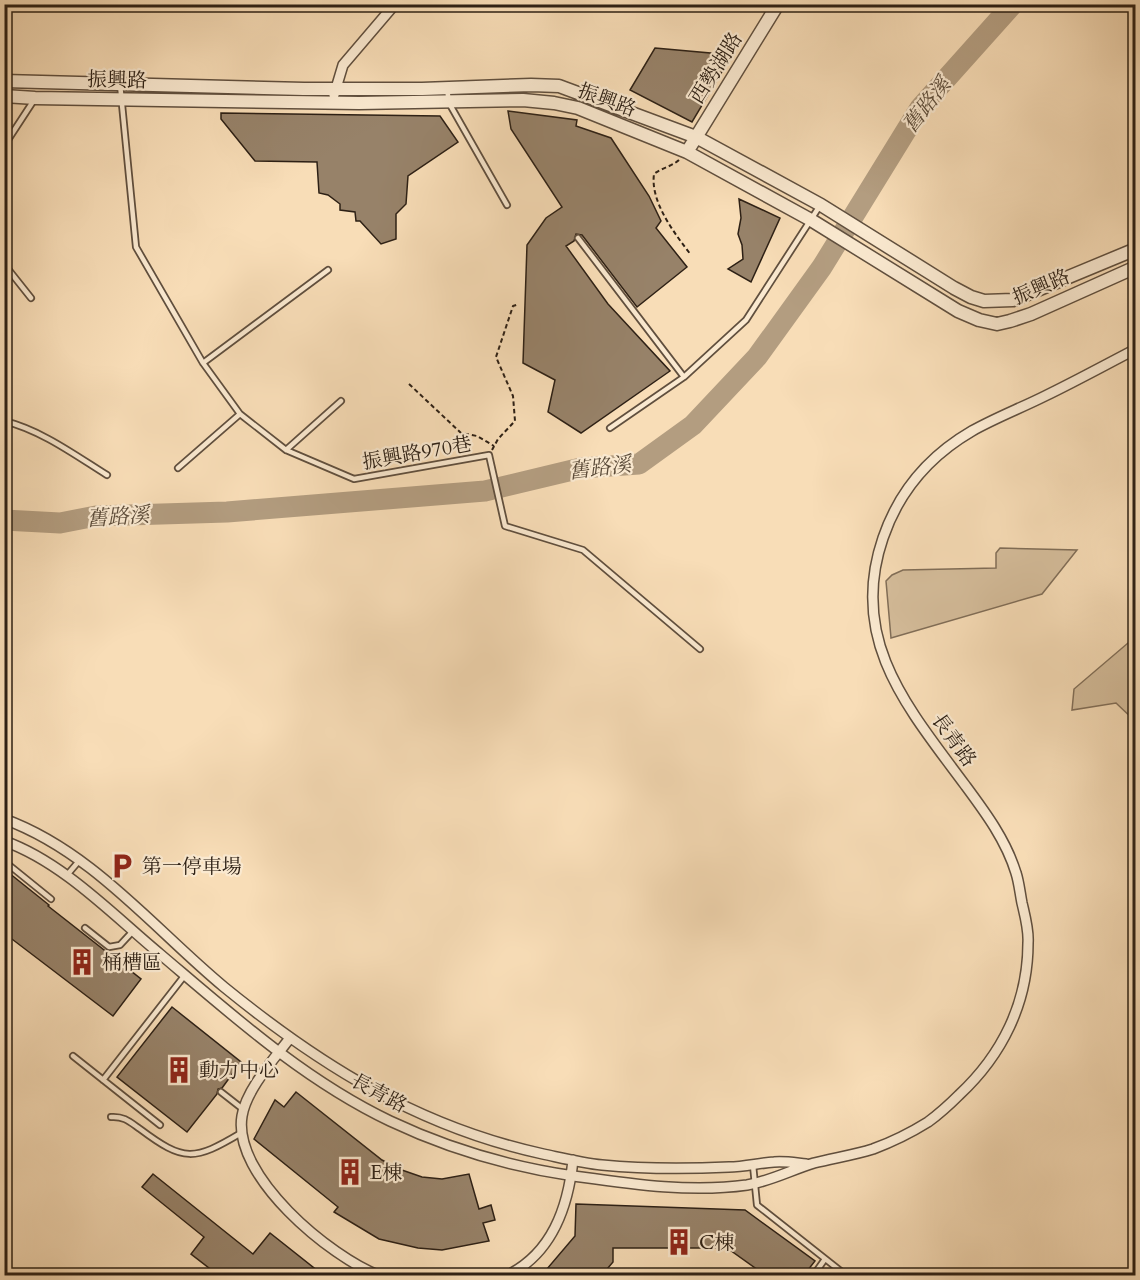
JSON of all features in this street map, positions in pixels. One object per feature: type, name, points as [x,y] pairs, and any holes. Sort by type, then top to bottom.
[{"type":"street","points":[[333,103],[343,65],[395,4]]},
{"type":"street","name":"西勢湖路","points":[[687,152],[778,4]]},
{"type":"street","name":"振興路","points":[[4,81],[335,89],[559,86],[696,137],[821,205],[916,266],[971,297],[996,302],[1013,300],[1136,249]]},
{"type":"street","name":"振興路","points":[[4,96],[333,103],[449,103],[523,100],[578,108],[687,152],[811,220],[958,311],[979,320],[997,324],[1031,314],[1136,267]]},
{"type":"street","name":"長青路","points":[[4,841],[20,846],[82,887],[184,975],[279,1052],[331,1087],[390,1121],[474,1153],[523,1167],[572,1175],[675,1187],[716,1188],[780,1178],[810,1164],[876,1148],[929,1121],[974,1081],[992,1060],[1018,1007],[1025,976],[1029,940],[1017,873],[1003,842],[986,814],[913,715],[892,681],[874,624],[872,585],[882,538],[898,500],[911,483],[939,455],[971,432],[1136,349]]},
{"type":"street","name":"長青路","points":[[4,819],[19,824],[47,840],[102,877],[215,979],[290,1038],[371,1090],[434,1119],[489,1141],[600,1165],[730,1167],[776,1162],[810,1164]]},
{"type":"street","points":[[290,1038],[255,1086],[242,1115],[241,1133],[256,1171],[274,1196],[291,1214],[340,1256],[364,1270],[380,1275]]},
{"type":"street","points":[[506,1275],[522,1268],[547,1243],[563,1210],[572,1175],[573,1160]]},
{"type":"lane","name":"振興路970巷","points":[[120,84],[136,247],[203,363],[240,414],[286,450],[354,479],[489,455],[505,526],[583,550],[699,648]]},
{"type":"lane","points":[[447,88],[449,103],[507,205]]},
{"type":"lane","points":[[4,146],[35,98]]},
{"type":"lane","points":[[610,428],[684,376],[746,320],[821,205]]},
{"type":"lane","points":[[578,238],[684,376]]},
{"type":"lane","points":[[4,264],[31,298]]},
{"type":"lane","points":[[203,363],[328,270]]},
{"type":"lane","points":[[286,450],[341,401]]},
{"type":"lane","points":[[178,468],[240,414]]},
{"type":"lane","points":[[4,421],[17,424],[45,437],[107,475]]},
{"type":"lane","points":[[4,861],[51,899]]},
{"type":"lane","points":[[66,876],[79,861]]},
{"type":"lane","points":[[85,928],[109,947],[120,945],[133,931]]},
{"type":"lane","points":[[103,1080],[184,975]]},
{"type":"lane","points":[[73,1056],[160,1125]]},
{"type":"lane","points":[[221,1092],[244,1110]]},
{"type":"lane","points":[[111,1117],[122,1116],[165,1148],[188,1155],[213,1150],[241,1133]]},
{"type":"lane","points":[[753,1165],[757,1205],[847,1275]]},
{"type":"lane","points":[[813,1275],[825,1259]]},
{"type":"path","points":[[687,152],[674,165],[654,174],[653,182],[655,193],[669,226],[691,255]]},
{"type":"path","points":[[489,455],[498,439],[515,421],[513,396],[496,357],[513,306],[519,304]]},
{"type":"path","points":[[409,384],[461,433],[477,436],[494,446]]},
{"type":"shaded area","points":[[1000,548],[1077,550],[1042,594],[891,638],[886,581],[892,575],[903,570],[996,568],[996,553]]},
{"type":"shaded area","points":[[1135,637],[1135,721],[1116,703],[1072,710],[1074,689]]},
{"type":"building","points":[[655,48],[732,55],[692,122],[630,90]]},
{"type":"building","points":[[508,111],[577,120],[576,126],[611,138],[649,196],[661,221],[656,228],[687,267],[637,307],[582,235],[576,234],[574,241],[566,246],[608,304],[670,371],[581,433],[548,412],[555,380],[523,363],[527,245],[546,218],[562,207],[511,129]]},
{"type":"building","points":[[221,113],[440,116],[458,142],[408,176],[406,204],[396,214],[396,239],[381,244],[360,221],[356,221],[355,212],[340,210],[340,204],[328,195],[319,193],[317,162],[255,161],[221,119]]},
{"type":"building","points":[[739,199],[780,218],[751,282],[728,269],[743,259],[738,234],[741,218]]},
{"type":"building","name":"桶槽區","points":[[4,869],[141,979],[113,1016],[4,933]]},
{"type":"building","name":"動力中心","points":[[172,1007],[241,1062],[187,1132],[117,1077]]},
{"type":"building","name":"E棟","points":[[296,1092],[382,1160],[399,1169],[422,1177],[442,1179],[469,1174],[479,1209],[491,1205],[495,1220],[483,1223],[489,1241],[442,1250],[418,1248],[379,1239],[334,1212],[338,1207],[254,1139],[275,1100],[284,1107]]},
{"type":"building","points":[[153,1174],[253,1254],[270,1233],[323,1275],[240,1275],[231,1269],[226,1275],[218,1275],[191,1254],[204,1237],[142,1187]]},
{"type":"building","name":"C棟","points":[[576,1204],[745,1210],[815,1261],[804,1275],[765,1275],[727,1248],[613,1248],[613,1262],[602,1275],[553,1275],[546,1270],[575,1236]]},
{"type":"waterway","name":"舊路溪","points":[[4,520],[60,523],[96,516],[227,512],[485,491],[581,468],[639,464],[693,425],[757,357],[822,267],[920,108],[1013,4]]},
{"type":"place","name":"第一停車場","points":[[122,866]]},
{"type":"place","name":"桶槽區","points":[[82,962]]},
{"type":"place","name":"動力中心","points":[[179,1070]]},
{"type":"place","name":"E棟","points":[[350,1172]]},
{"type":"place","name":"C棟","points":[[679,1242]]}]
